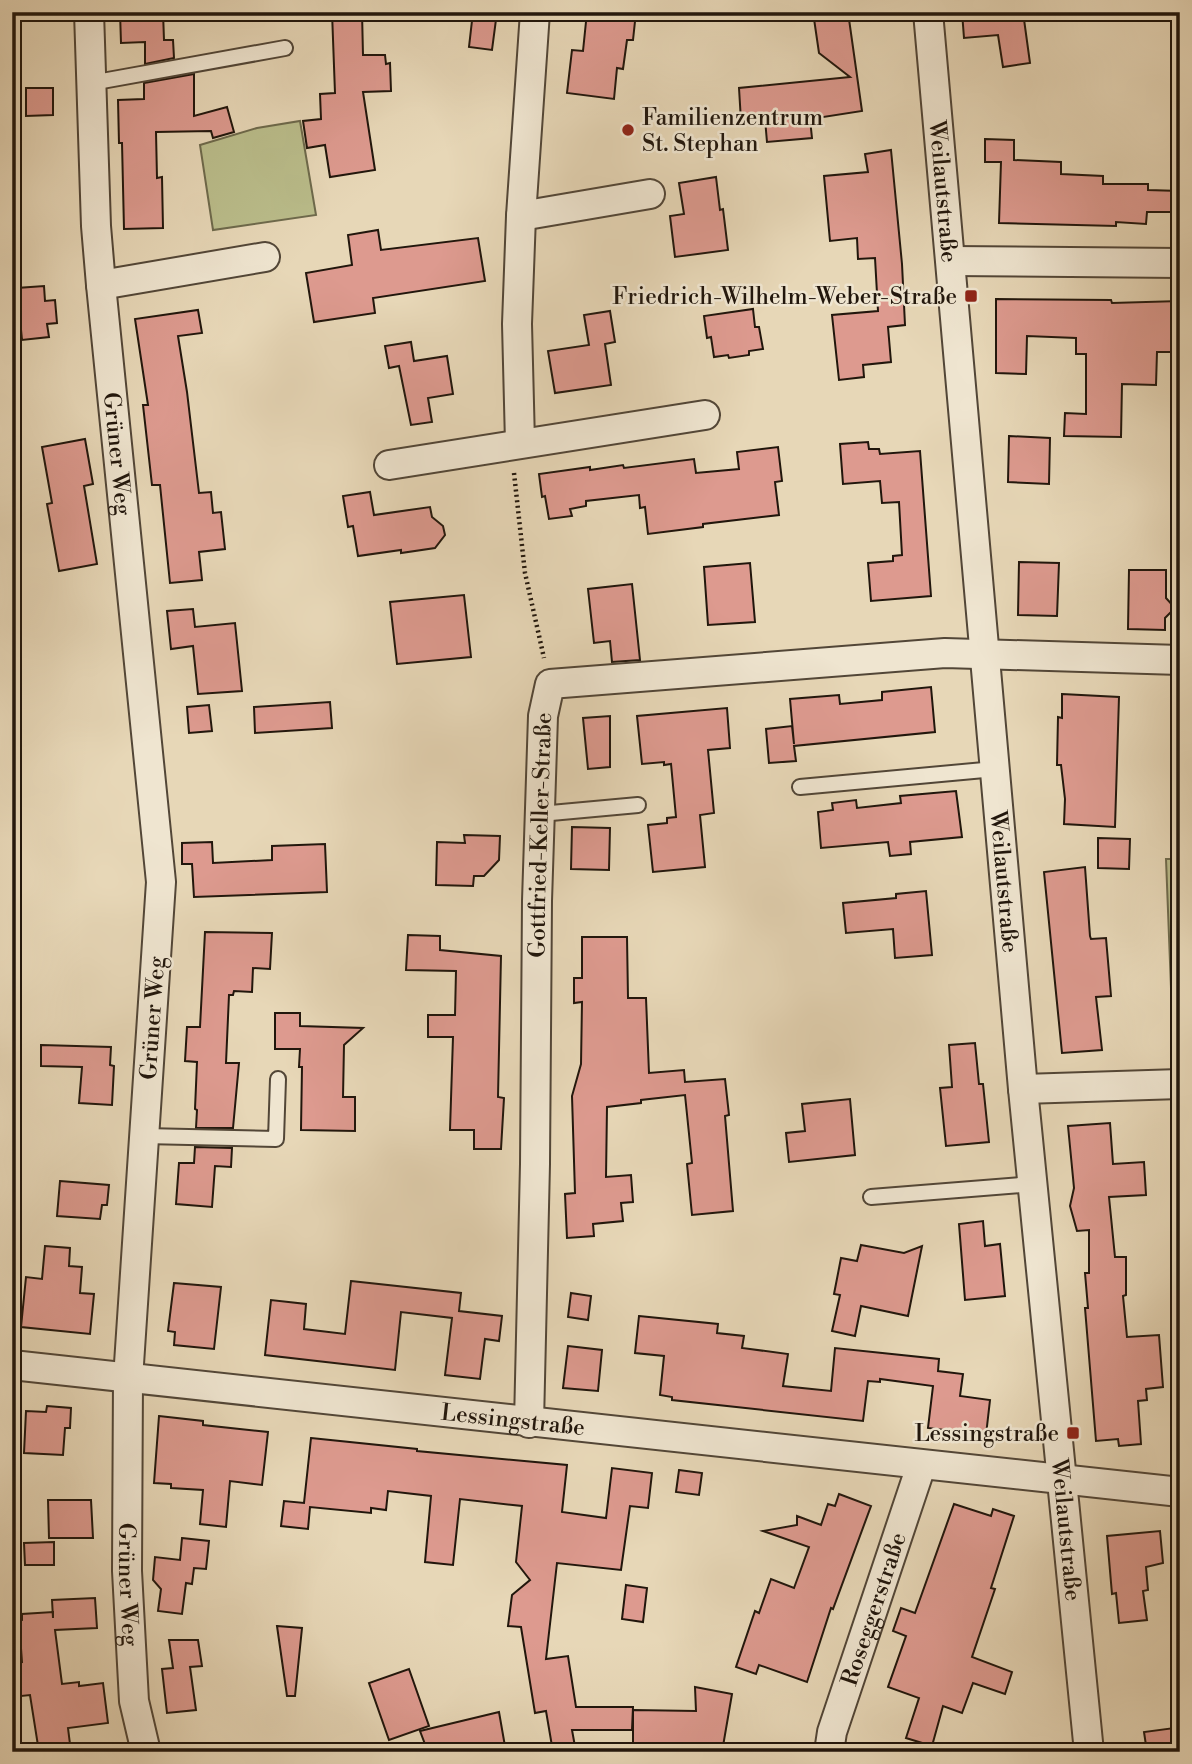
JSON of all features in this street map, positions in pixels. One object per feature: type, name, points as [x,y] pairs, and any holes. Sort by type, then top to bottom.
[{"type":"street","name":"Grüner Weg","points":[[89,12],[96,226],[161,882],[128,1379],[127,1571],[135,1701],[146,1752]]},
{"type":"street","points":[[515,444],[521,216],[535,12]]},
{"type":"street","name":"Weilautstraße","points":[[928,12],[1023,1089],[1089,1752]]},
{"type":"street","points":[[521,216],[650,194]]},
{"type":"street","points":[[101,285],[265,257]]},
{"type":"street","points":[[951,261],[1180,263]]},
{"type":"street","points":[[389,465],[705,415]]},
{"type":"street","name":"Gottfried-Keller-Straße","points":[[529,1423],[540,814],[543,716],[550,684],[945,653],[1180,660]]},
{"type":"street","points":[[1023,1089],[1180,1084]]},
{"type":"street","name":"Lessingstraße","points":[[12,1365],[1180,1492]]},
{"type":"street","name":"Roseggerstraße","points":[[829,1752],[832,1732],[922,1466]]},
{"type":"lane","points":[[91,83],[285,48]]},
{"type":"lane","points":[[800,788],[995,769]]},
{"type":"lane","points":[[540,814],[638,805]]},
{"type":"lane","points":[[144,1136],[276,1139],[278,1079]]},
{"type":"lane","points":[[871,1198],[1033,1184]]},
{"type":"path","points":[[515,444],[525,573],[550,684]]},
{"type":"green space","points":[[300,121],[316,215],[213,230],[200,145],[257,128]]},
{"type":"green space","points":[[1166,859],[1180,859],[1180,1064],[1174,1065]]},
{"type":"building","points":[[120,12],[163,12],[164,40],[173,40],[174,58],[145,64],[145,42],[121,43]]},
{"type":"building","points":[[332,12],[362,12],[363,55],[385,55],[386,64],[390,63],[391,91],[363,92],[375,170],[330,177],[325,145],[307,148],[303,121],[321,119],[320,94],[335,93]]},
{"type":"building","points":[[473,12],[497,12],[492,50],[469,47]]},
{"type":"building","points":[[587,12],[636,12],[633,40],[627,40],[623,69],[617,68],[614,99],[567,93],[572,50],[583,51]]},
{"type":"building","points":[[813,12],[848,12],[862,111],[810,119],[812,138],[767,142],[765,119],[741,121],[739,88],[850,77],[819,53]]},
{"type":"building","points":[[962,12],[1023,12],[1030,63],[1003,67],[998,35],[964,38]]},
{"type":"building","points":[[194,74],[194,116],[227,107],[234,132],[213,138],[211,131],[156,132],[157,178],[162,177],[163,228],[124,229],[118,100],[144,99],[144,83]]},
{"type":"building","points":[[26,88],[53,88],[53,115],[26,116]]},
{"type":"building","points":[[985,139],[1014,140],[1014,160],[1061,162],[1061,174],[1103,176],[1103,184],[1148,184],[1148,190],[1180,191],[1180,212],[1147,212],[1146,224],[1116,222],[1116,226],[999,223],[1001,162],[985,162]]},
{"type":"building","points":[[891,150],[905,325],[888,327],[891,362],[863,365],[864,377],[839,380],[832,315],[878,311],[875,258],[858,259],[857,238],[830,241],[824,176],[868,172],[865,154]]},
{"type":"building","points":[[716,177],[728,250],[675,257],[670,216],[684,214],[679,183]]},
{"type":"building","points":[[378,230],[381,250],[478,238],[485,281],[373,298],[375,313],[314,322],[306,273],[352,265],[348,235]]},
{"type":"building","points":[[44,286],[45,301],[55,300],[57,323],[47,324],[49,337],[22,340],[17,288]]},
{"type":"building","points":[[996,299],[1111,300],[1112,303],[1180,301],[1180,352],[1157,352],[1156,385],[1122,384],[1121,437],[1064,436],[1065,413],[1086,414],[1086,354],[1076,354],[1076,338],[1027,336],[1026,374],[996,373]]},
{"type":"building","points":[[753,309],[755,327],[759,327],[763,349],[749,351],[749,355],[714,357],[711,337],[707,338],[704,316]]},
{"type":"building","points":[[198,310],[202,333],[178,336],[199,493],[211,492],[213,513],[221,512],[225,549],[199,552],[202,580],[170,583],[160,485],[152,485],[143,405],[148,405],[135,319]]},
{"type":"building","points":[[610,311],[615,342],[605,344],[611,385],[555,393],[548,351],[589,345],[584,315]]},
{"type":"building","points":[[411,342],[414,361],[447,356],[453,394],[428,398],[432,422],[411,425],[399,366],[389,368],[385,346]]},
{"type":"building","points":[[1009,436],[1050,438],[1049,484],[1008,482]]},
{"type":"building","points":[[85,439],[93,484],[84,486],[97,564],[59,571],[47,504],[52,503],[42,447]]},
{"type":"building","points":[[868,442],[869,449],[879,449],[880,454],[920,451],[931,596],[871,601],[868,563],[893,561],[893,556],[902,555],[899,502],[882,503],[880,481],[843,484],[840,444]]},
{"type":"building","points":[[778,447],[782,481],[775,482],[779,515],[648,534],[645,507],[640,508],[639,495],[586,501],[586,506],[570,509],[572,516],[549,519],[545,496],[542,497],[539,474],[590,467],[590,470],[623,465],[624,468],[694,459],[696,473],[739,469],[737,452]]},
{"type":"building","points":[[370,492],[374,515],[430,507],[432,517],[443,526],[445,535],[435,548],[358,556],[353,526],[348,527],[343,496]]},
{"type":"building","points":[[1019,562],[1059,563],[1057,616],[1018,615]]},
{"type":"building","points":[[750,563],[755,622],[708,625],[704,567]]},
{"type":"building","points":[[1129,570],[1166,570],[1166,598],[1175,608],[1165,618],[1165,630],[1128,629]]},
{"type":"building","points":[[632,584],[640,660],[612,662],[610,641],[594,643],[588,589]]},
{"type":"building","points":[[464,595],[471,657],[397,664],[390,602]]},
{"type":"building","points":[[193,609],[195,627],[235,623],[242,691],[198,694],[193,646],[171,649],[167,611]]},
{"type":"building","points":[[931,687],[935,732],[794,746],[796,761],[769,763],[766,729],[792,726],[794,744],[790,699],[839,695],[840,704],[882,700],[882,692]]},
{"type":"building","points":[[1062,694],[1119,697],[1115,827],[1064,824],[1065,799],[1061,765],[1057,765],[1058,717],[1062,718]]},
{"type":"building","points":[[330,702],[332,728],[255,733],[254,707]]},
{"type":"building","points":[[209,705],[212,731],[189,733],[187,707]]},
{"type":"building","points":[[727,708],[730,748],[708,750],[714,813],[700,815],[705,867],[653,872],[648,825],[667,823],[667,818],[676,817],[671,764],[642,764],[637,716]]},
{"type":"building","points":[[610,716],[610,767],[588,769],[583,718]]},
{"type":"building","points":[[956,791],[962,837],[910,842],[911,854],[890,856],[888,842],[821,848],[818,812],[833,810],[832,803],[856,800],[857,808],[901,803],[900,796]]},
{"type":"building","points":[[572,827],[610,828],[609,870],[571,869]]},
{"type":"building","points":[[464,835],[500,836],[499,860],[484,876],[474,876],[473,886],[436,885],[437,842],[465,843]]},
{"type":"building","points":[[1098,838],[1130,839],[1129,869],[1098,868]]},
{"type":"building","points":[[212,842],[213,863],[272,860],[272,846],[325,844],[327,892],[194,897],[192,864],[182,864],[182,843]]},
{"type":"building","points":[[1085,867],[1090,936],[1091,939],[1106,938],[1111,996],[1096,997],[1102,1050],[1062,1053],[1044,872]]},
{"type":"building","points":[[926,891],[932,955],[895,958],[893,929],[846,933],[843,903],[896,898],[896,894]]},
{"type":"building","points":[[205,932],[272,933],[270,969],[253,968],[252,992],[234,991],[233,995],[229,995],[226,1063],[239,1063],[233,1128],[196,1128],[197,1062],[185,1061],[187,1027],[200,1027]]},
{"type":"building","points":[[408,935],[440,936],[440,950],[501,956],[498,1097],[504,1098],[501,1149],[474,1149],[474,1130],[450,1130],[453,1037],[428,1037],[428,1015],[455,1015],[456,971],[406,970]]},
{"type":"building","points":[[582,937],[627,937],[628,998],[646,998],[649,1073],[684,1070],[685,1082],[725,1079],[729,1115],[725,1116],[733,1211],[692,1215],[687,1164],[692,1163],[685,1095],[641,1100],[641,1103],[607,1107],[606,1177],[631,1175],[633,1202],[621,1203],[623,1221],[593,1224],[594,1236],[567,1238],[565,1194],[575,1193],[572,1096],[581,1064],[582,1002],[574,1003],[574,978],[582,978]]},
{"type":"building","points":[[275,1013],[300,1013],[300,1026],[363,1028],[344,1045],[343,1097],[355,1097],[355,1131],[301,1130],[300,1049],[275,1049]]},
{"type":"building","points":[[975,1043],[979,1084],[983,1084],[989,1142],[946,1146],[940,1088],[952,1087],[949,1045]]},
{"type":"building","points":[[41,1045],[111,1047],[110,1065],[114,1066],[112,1105],[79,1103],[82,1067],[41,1066]]},
{"type":"building","points":[[850,1099],[855,1155],[789,1162],[786,1133],[805,1131],[802,1104]]},
{"type":"building","points":[[1110,1123],[1113,1164],[1144,1162],[1146,1195],[1109,1197],[1115,1257],[1126,1257],[1126,1295],[1123,1296],[1127,1337],[1159,1335],[1163,1387],[1146,1389],[1147,1400],[1138,1401],[1141,1444],[1119,1446],[1118,1439],[1096,1441],[1085,1308],[1088,1308],[1085,1273],[1089,1273],[1089,1230],[1077,1231],[1070,1206],[1074,1188],[1068,1126]]},
{"type":"building","points":[[195,1147],[232,1148],[231,1167],[215,1166],[212,1207],[176,1204],[179,1163],[194,1163]]},
{"type":"building","points":[[60,1181],[109,1185],[107,1205],[102,1205],[100,1219],[57,1216]]},
{"type":"building","points":[[983,1221],[985,1246],[1000,1244],[1005,1296],[965,1300],[959,1224]]},
{"type":"building","points":[[861,1245],[904,1253],[922,1246],[908,1316],[861,1306],[855,1336],[832,1331],[840,1295],[834,1294],[841,1258],[857,1261]]},
{"type":"building","points":[[45,1246],[70,1248],[69,1266],[82,1267],[80,1293],[94,1294],[90,1334],[21,1327],[26,1277],[42,1279]]},
{"type":"building","points":[[351,1281],[461,1293],[459,1311],[502,1316],[499,1341],[485,1339],[480,1379],[445,1375],[452,1318],[401,1312],[395,1370],[265,1355],[271,1300],[306,1304],[304,1329],[345,1334]]},
{"type":"building","points":[[174,1283],[221,1287],[214,1349],[174,1345],[175,1332],[168,1331]]},
{"type":"building","points":[[571,1293],[591,1296],[588,1320],[568,1317]]},
{"type":"building","points":[[639,1316],[718,1324],[717,1333],[744,1336],[742,1348],[788,1354],[783,1386],[831,1391],[835,1348],[939,1359],[938,1371],[963,1374],[960,1396],[990,1400],[986,1435],[928,1428],[933,1386],[880,1379],[880,1382],[868,1381],[863,1421],[672,1400],[672,1397],[660,1395],[664,1356],[635,1353]]},
{"type":"building","points":[[568,1346],[602,1350],[598,1391],[563,1388]]},
{"type":"building","points":[[47,1406],[71,1408],[70,1428],[65,1428],[63,1455],[24,1453],[26,1411],[46,1412]]},
{"type":"building","points":[[159,1416],[203,1421],[203,1425],[268,1432],[262,1485],[230,1481],[226,1527],[200,1524],[203,1490],[171,1488],[171,1484],[154,1483]]},
{"type":"building","points":[[311,1438],[567,1465],[562,1512],[606,1518],[612,1468],[652,1473],[648,1508],[630,1506],[621,1570],[557,1563],[546,1659],[568,1656],[576,1707],[633,1707],[632,1730],[572,1730],[576,1752],[553,1752],[546,1711],[535,1713],[521,1627],[508,1626],[512,1595],[530,1580],[516,1562],[522,1506],[460,1499],[453,1565],[425,1562],[431,1496],[388,1491],[386,1510],[371,1508],[371,1513],[310,1507],[308,1529],[281,1526],[284,1501],[304,1503]]},
{"type":"building","points":[[679,1470],[702,1473],[699,1495],[676,1492]]},
{"type":"building","points":[[839,1494],[871,1506],[833,1609],[831,1608],[807,1682],[759,1665],[756,1674],[736,1667],[755,1611],[759,1613],[771,1579],[794,1588],[809,1547],[763,1531],[797,1525],[797,1516],[821,1525],[828,1504],[835,1506]]},
{"type":"building","points":[[48,1500],[91,1500],[93,1538],[49,1538]]},
{"type":"building","points":[[954,1504],[991,1516],[993,1509],[1014,1516],[991,1588],[995,1589],[972,1657],[1012,1672],[1005,1694],[973,1683],[962,1713],[943,1706],[932,1746],[906,1738],[919,1698],[888,1687],[906,1636],[893,1631],[901,1608],[915,1613]]},
{"type":"building","points":[[1160,1531],[1163,1563],[1146,1567],[1148,1590],[1143,1591],[1147,1620],[1119,1623],[1116,1593],[1112,1594],[1107,1536]]},
{"type":"building","points":[[182,1538],[209,1541],[206,1569],[194,1568],[192,1584],[186,1583],[182,1614],[158,1611],[161,1589],[153,1580],[155,1557],[180,1560]]},
{"type":"building","points":[[54,1542],[54,1565],[25,1565],[24,1543]]},
{"type":"building","points":[[626,1585],[647,1588],[643,1622],[622,1619]]},
{"type":"building","points":[[95,1598],[97,1628],[55,1630],[62,1684],[79,1682],[79,1686],[103,1683],[108,1723],[68,1728],[71,1752],[39,1752],[30,1695],[12,1697],[12,1663],[22,1662],[19,1621],[22,1620],[22,1614],[53,1612],[52,1600]]},
{"type":"building","points":[[277,1626],[302,1628],[295,1696],[287,1696]]},
{"type":"building","points":[[169,1640],[198,1640],[202,1666],[190,1667],[196,1710],[167,1713],[162,1669],[173,1668]]},
{"type":"building","points":[[409,1669],[429,1726],[389,1740],[369,1683]]},
{"type":"building","points":[[695,1687],[732,1694],[722,1752],[633,1752],[633,1710],[696,1711]]},
{"type":"building","points":[[499,1712],[506,1752],[428,1752],[420,1731]]},
{"type":"building","points":[[1174,1728],[1178,1752],[1147,1752],[1144,1732]]},
{"type":"place","name":"Familienzentrum St. Stephan","points":[[628,130]]},
{"type":"place","name":"Friedrich-Wilhelm-Weber-Straße","points":[[971,296]]},
{"type":"place","name":"Lessingstraße","points":[[1073,1433]]}]
